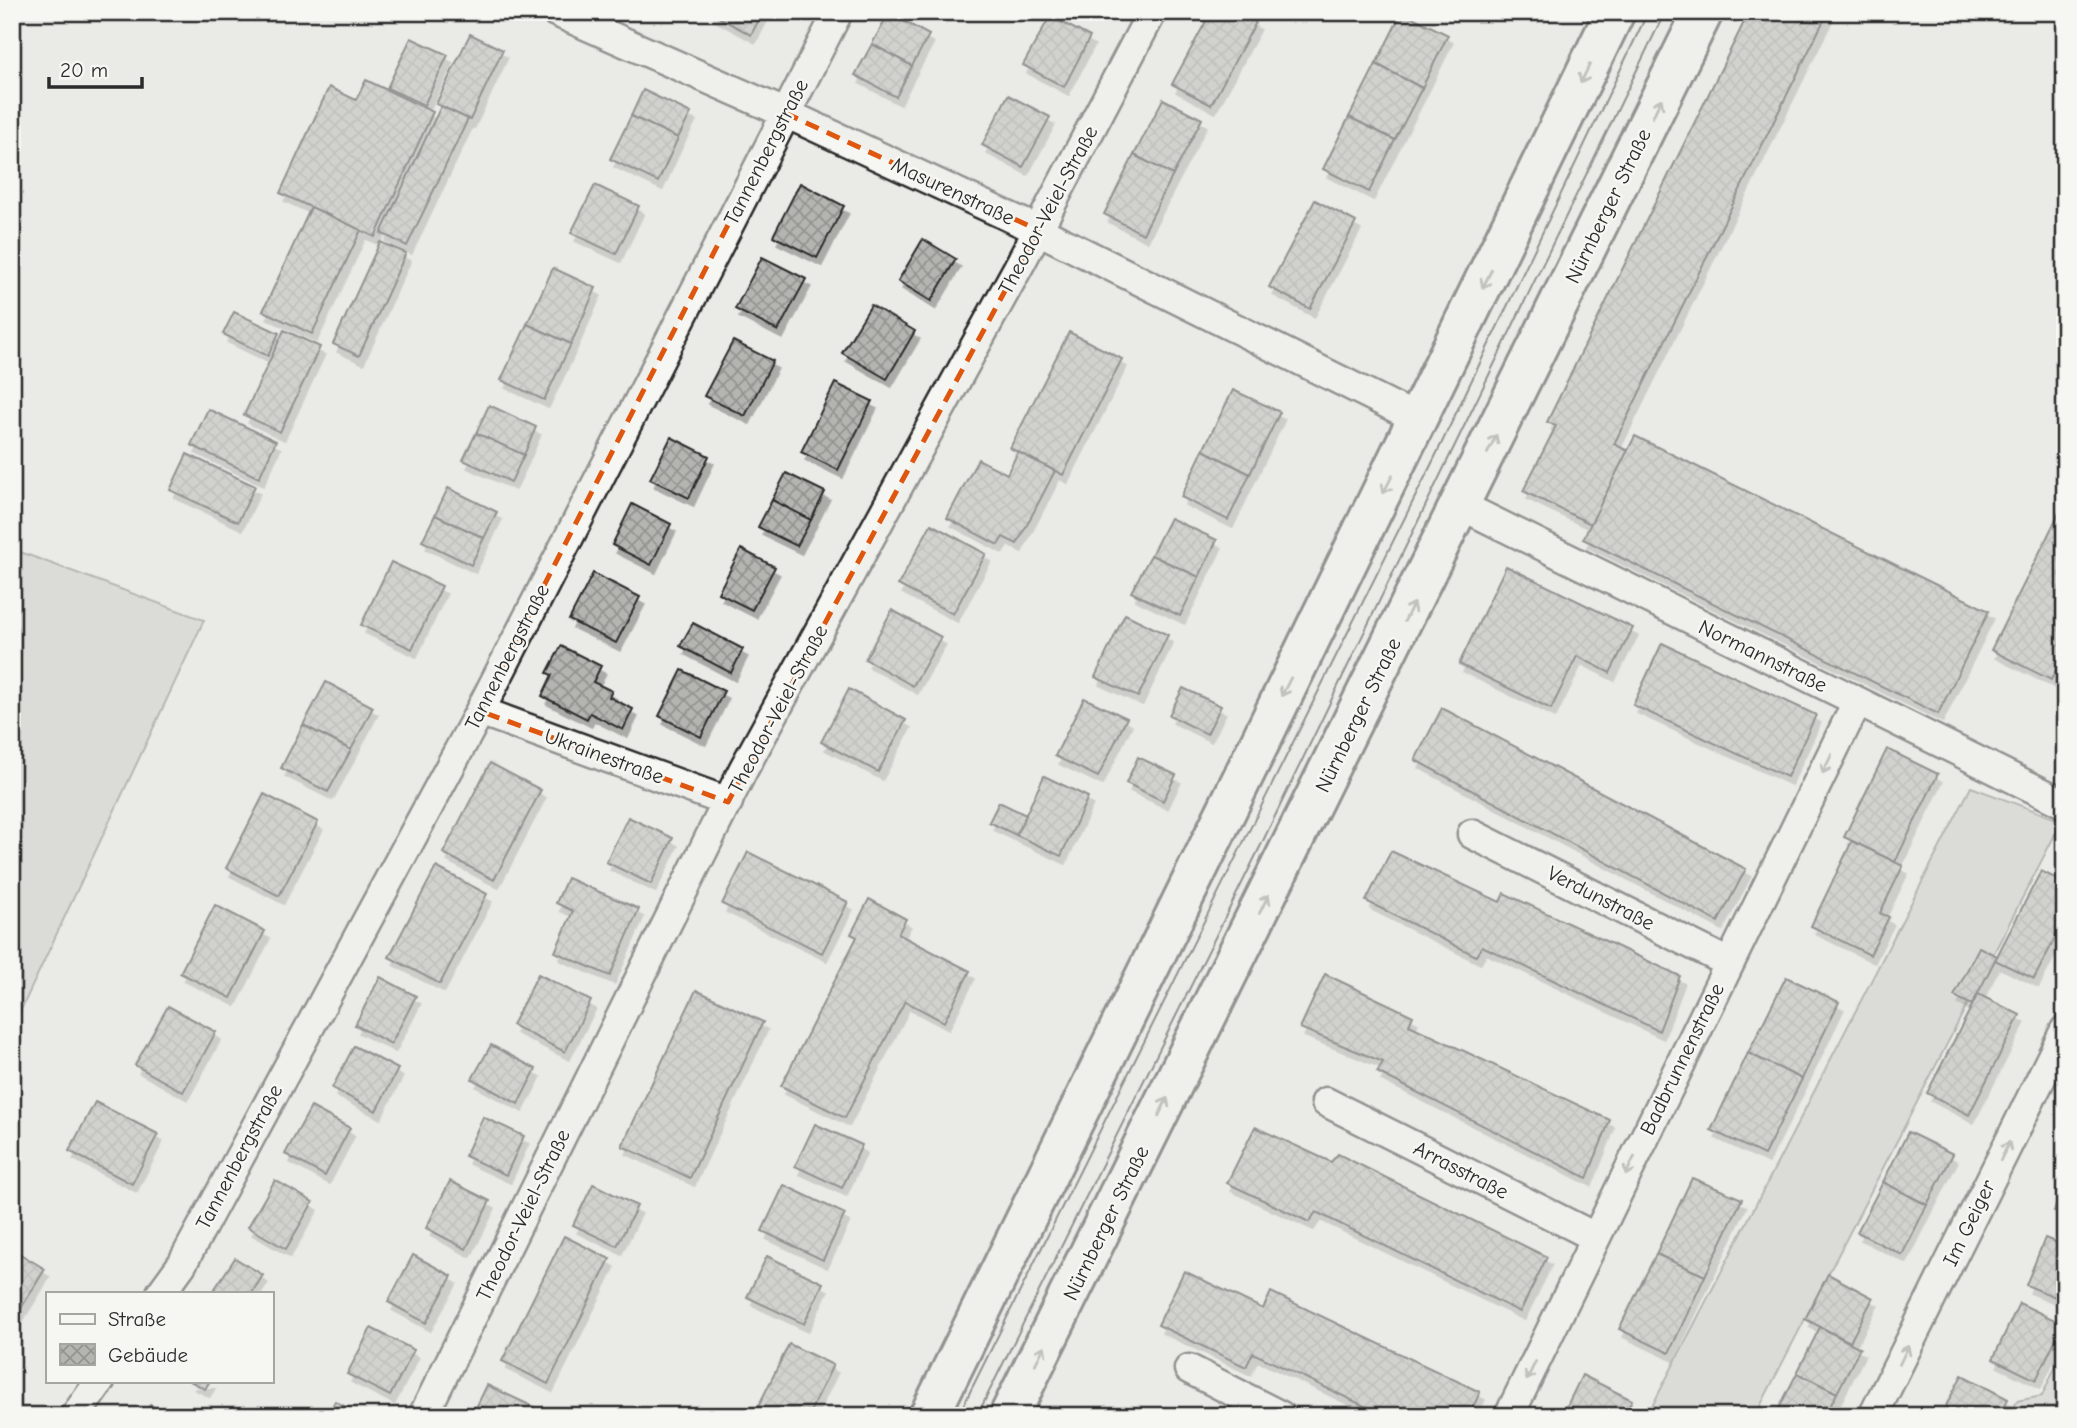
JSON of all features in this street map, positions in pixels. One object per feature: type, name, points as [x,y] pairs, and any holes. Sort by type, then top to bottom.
[{"type":"main road","points":[[929,1416],[1238,783],[1420,420],[1615,12]]},
{"type":"main road","name":"Nürnberger Straße","points":[[1009,1416],[1462,506],[1703,12]]},
{"type":"street","name":"Masurenstraße","points":[[555,12],[785,113],[1038,230],[1420,420]]},
{"type":"street","name":"Tannenbergstraße","points":[[162,1292],[182,1264],[480,711],[838,12]]},
{"type":"street","name":"Theodor-Veiel-Straße","points":[[423,1416],[728,802],[1153,12]]},
{"type":"street","name":"Normannstraße","points":[[1462,506],[2065,804]]},
{"type":"street","name":"Badbrunnenstraße","points":[[1509,1416],[1857,702]]},
{"type":"street","name":"Ukrainestraße","points":[[480,711],[728,802]]},
{"type":"street","name":"Verdunstraße","points":[[1472,834],[1729,963]]},
{"type":"street","name":"Im Geiger","points":[[1873,1416],[2065,1030]]},
{"type":"street","name":"Arrasstraße","points":[[1326,1102],[1595,1237]]},
{"type":"street","points":[[1189,1369],[1281,1416]]},
{"type":"street","points":[[75,1416],[99,1382]]},
{"type":"highlighted area","points":[[785,113],[1038,230],[728,802],[480,711]]},
{"type":"shaded area","points":[[12,549],[204,620],[12,1029]]},
{"type":"shaded area","points":[[1971,787],[2062,821],[1755,1416],[1647,1416]]},
{"type":"shaded area","points":[[2065,1345],[2065,1416],[2010,1416],[2017,1401],[2042,1396]]},
{"type":"building","points":[[709,12],[763,12],[751,35]]},
{"type":"building","points":[[1211,12],[1238,12],[1256,22],[1211,105],[1172,84]]},
{"type":"building","points":[[1402,12],[1448,35],[1422,88],[1376,64]]},
{"type":"building","points":[[1749,12],[1828,12],[1614,444],[1628,451],[1591,524],[1523,491],[1556,426],[1547,422]]},
{"type":"building","points":[[889,13],[929,35],[912,66],[872,44]]},
{"type":"building","points":[[1050,16],[1090,37],[1064,87],[1023,65]]},
{"type":"building","points":[[470,34],[503,50],[470,120],[436,104]]},
{"type":"building","points":[[411,38],[448,55],[424,105],[387,88]]},
{"type":"building","points":[[872,44],[912,66],[896,97],[855,75]]},
{"type":"building","points":[[1376,64],[1422,88],[1395,140],[1349,117]]},
{"type":"building","points":[[366,80],[433,112],[375,237],[280,193],[329,87],[356,100]]},
{"type":"building","points":[[643,90],[691,113],[678,138],[631,116]]},
{"type":"building","points":[[1008,95],[1050,117],[1023,167],[982,145]]},
{"type":"building","points":[[1163,99],[1202,119],[1173,175],[1134,155]]},
{"type":"building","points":[[441,106],[468,119],[407,246],[381,233]]},
{"type":"building","points":[[631,116],[678,138],[658,182],[610,159]]},
{"type":"building","points":[[1349,117],[1395,140],[1369,192],[1323,169]]},
{"type":"building","points":[[1134,155],[1173,175],[1143,234],[1104,214]]},
{"type":"building","points":[[800,183],[844,206],[817,258],[773,236]]},
{"type":"building","points":[[595,185],[639,206],[616,254],[571,233]]},
{"type":"building","points":[[1315,200],[1356,222],[1310,309],[1269,287]]},
{"type":"building","points":[[311,207],[361,230],[312,334],[263,311]]},
{"type":"building","points":[[923,239],[956,259],[931,301],[898,281]]},
{"type":"building","points":[[380,242],[406,253],[359,356],[333,344]]},
{"type":"building","points":[[762,257],[806,279],[778,331],[735,309]]},
{"type":"building","points":[[553,268],[596,288],[571,344],[527,324]]},
{"type":"building","points":[[871,305],[915,331],[887,379],[842,353]]},
{"type":"building","points":[[234,312],[279,333],[268,356],[223,334]]},
{"type":"building","points":[[527,324],[571,344],[544,400],[501,380]]},
{"type":"building","points":[[284,330],[320,347],[280,432],[244,415]]},
{"type":"building","points":[[1069,332],[1122,359],[1063,475],[1010,448]]},
{"type":"building","points":[[733,341],[773,361],[745,416],[704,396]]},
{"type":"building","points":[[835,383],[872,401],[838,470],[801,452]]},
{"type":"building","points":[[1233,390],[1280,412],[1250,474],[1203,450]]},
{"type":"building","points":[[489,405],[536,427],[524,455],[476,433]]},
{"type":"building","points":[[208,409],[276,441],[259,478],[191,445]]},
{"type":"building","points":[[476,433],[524,455],[511,482],[463,460]]},
{"type":"building","points":[[1635,436],[1989,611],[1938,714],[1583,539]]},
{"type":"building","points":[[671,437],[709,456],[689,498],[650,479]]},
{"type":"building","points":[[1203,450],[1250,474],[1228,520],[1181,497]]},
{"type":"building","points":[[1018,452],[1055,471],[1017,544],[1003,537],[998,545],[947,518],[978,459],[1007,474]]},
{"type":"building","points":[[187,454],[255,486],[238,522],[170,490]]},
{"type":"building","points":[[786,473],[825,492],[811,520],[772,500]]},
{"type":"building","points":[[448,488],[497,512],[484,538],[435,515]]},
{"type":"building","points":[[772,500],[811,520],[797,546],[758,527]]},
{"type":"building","points":[[2065,501],[2065,652],[2051,680],[1991,650]]},
{"type":"building","points":[[632,504],[671,524],[651,565],[612,545]]},
{"type":"building","points":[[435,515],[484,538],[471,565],[422,541]]},
{"type":"building","points":[[1170,518],[1217,540],[1199,577],[1151,555]]},
{"type":"building","points":[[931,524],[986,554],[953,614],[898,585]]},
{"type":"building","points":[[741,549],[775,567],[752,610],[718,593]]},
{"type":"building","points":[[1151,555],[1199,577],[1180,616],[1131,592]]},
{"type":"building","points":[[391,562],[442,586],[412,649],[361,625]]},
{"type":"building","points":[[1506,566],[1633,628],[1610,673],[1577,656],[1551,709],[1459,664]]},
{"type":"building","points":[[593,573],[640,597],[616,643],[569,620]]},
{"type":"building","points":[[892,610],[941,637],[913,686],[865,659]]},
{"type":"building","points":[[1125,614],[1168,635],[1138,697],[1095,677]]},
{"type":"building","points":[[693,623],[743,649],[731,673],[680,646]]},
{"type":"building","points":[[1662,643],[1816,715],[1787,777],[1633,705]]},
{"type":"building","points":[[561,646],[601,666],[593,682],[612,691],[609,697],[633,709],[623,730],[590,713],[587,719],[542,696],[552,675],[547,673]]},
{"type":"building","points":[[682,670],[724,691],[701,737],[659,716]]},
{"type":"building","points":[[326,682],[373,707],[351,750],[303,725]]},
{"type":"building","points":[[1183,688],[1221,706],[1207,734],[1169,715]]},
{"type":"building","points":[[849,689],[906,720],[878,772],[821,742]]},
{"type":"building","points":[[1084,698],[1127,718],[1098,777],[1055,756]]},
{"type":"building","points":[[1442,708],[1746,869],[1718,922],[1415,760]]},
{"type":"building","points":[[303,725],[351,750],[328,792],[281,768]]},
{"type":"building","points":[[1887,749],[1938,774],[1895,862],[1844,837]]},
{"type":"building","points":[[1138,757],[1176,775],[1163,801],[1126,783]]},
{"type":"building","points":[[490,763],[541,790],[494,880],[443,853]]},
{"type":"building","points":[[1044,776],[1088,797],[1061,856],[1016,835]]},
{"type":"building","points":[[264,794],[318,822],[279,896],[226,868]]},
{"type":"building","points":[[999,802],[1026,815],[1016,835],[989,822]]},
{"type":"building","points":[[628,817],[673,838],[651,884],[606,862]]},
{"type":"building","points":[[1852,841],[1903,866],[1880,913],[1889,917],[1870,955],[1811,926]]},
{"type":"building","points":[[1391,851],[1500,902],[1504,893],[1680,976],[1659,1031],[1482,946],[1476,956],[1366,901]]},
{"type":"building","points":[[748,852],[848,902],[822,953],[722,904]]},
{"type":"building","points":[[436,867],[487,894],[440,984],[389,957]]},
{"type":"building","points":[[2041,871],[2065,883],[2065,919],[2034,979],[1995,960]]},
{"type":"building","points":[[567,878],[639,909],[610,976],[555,952],[573,911],[556,903]]},
{"type":"building","points":[[869,899],[906,919],[898,934],[970,971],[944,1022],[905,1001],[845,1118],[781,1086],[857,937],[851,934]]},
{"type":"building","points":[[215,905],[265,931],[231,998],[180,973]]},
{"type":"building","points":[[1979,947],[1997,956],[1972,1005],[1954,996]]},
{"type":"building","points":[[538,974],[591,1001],[565,1052],[512,1025]]},
{"type":"building","points":[[1325,974],[1413,1016],[1409,1025],[1610,1120],[1587,1178],[1377,1072],[1383,1062],[1300,1028]]},
{"type":"building","points":[[380,977],[416,996],[391,1044],[355,1025]]},
{"type":"building","points":[[1786,977],[1839,1002],[1802,1079],[1748,1053]]},
{"type":"building","points":[[696,990],[763,1022],[690,1178],[622,1146]]},
{"type":"building","points":[[1978,994],[2020,1015],[1969,1115],[1927,1093]]},
{"type":"building","points":[[168,1006],[216,1032],[183,1092],[135,1065]]},
{"type":"building","points":[[491,1045],[536,1069],[518,1104],[472,1079]]},
{"type":"building","points":[[354,1046],[398,1069],[376,1111],[332,1088]]},
{"type":"building","points":[[1748,1053],[1802,1079],[1764,1155],[1711,1130]]},
{"type":"building","points":[[95,1102],[158,1134],[132,1184],[69,1151]]},
{"type":"building","points":[[311,1107],[350,1128],[325,1176],[285,1154]]},
{"type":"building","points":[[483,1117],[524,1136],[506,1175],[465,1156]]},
{"type":"building","points":[[815,1124],[862,1145],[842,1188],[795,1166]]},
{"type":"building","points":[[1255,1127],[1331,1162],[1338,1154],[1547,1257],[1520,1312],[1316,1212],[1309,1222],[1227,1183]]},
{"type":"building","points":[[1908,1132],[1953,1154],[1927,1205],[1883,1182]]},
{"type":"building","points":[[1692,1178],[1742,1199],[1705,1276],[1656,1254]]},
{"type":"building","points":[[275,1180],[313,1202],[286,1249],[248,1227]]},
{"type":"building","points":[[450,1181],[490,1201],[466,1249],[426,1228]]},
{"type":"building","points":[[1883,1182],[1927,1205],[1902,1255],[1857,1232]]},
{"type":"building","points":[[2065,1182],[2065,1215],[2054,1211]]},
{"type":"building","points":[[593,1184],[637,1206],[617,1246],[573,1225]]},
{"type":"building","points":[[784,1185],[845,1214],[823,1260],[762,1231]]},
{"type":"building","points":[[564,1236],[610,1259],[548,1384],[502,1361]]},
{"type":"building","points":[[2045,1238],[2065,1246],[2065,1301],[2026,1285]]},
{"type":"building","points":[[12,1249],[45,1269],[12,1323]]},
{"type":"building","points":[[1656,1254],[1705,1276],[1669,1353],[1619,1329]]},
{"type":"building","points":[[413,1255],[452,1276],[426,1323],[388,1302]]},
{"type":"building","points":[[767,1256],[823,1283],[804,1324],[747,1297]]},
{"type":"building","points":[[235,1258],[263,1275],[253,1292],[213,1292]]},
{"type":"building","points":[[1184,1271],[1263,1309],[1271,1292],[1480,1392],[1469,1416],[1385,1416],[1253,1353],[1246,1367],[1158,1325]]},
{"type":"building","points":[[1828,1274],[1873,1298],[1850,1342],[1805,1319]]},
{"type":"building","points":[[2019,1303],[2063,1324],[2036,1380],[1993,1359]]},
{"type":"building","points":[[1820,1327],[1860,1348],[1837,1393],[1797,1373]]},
{"type":"building","points":[[371,1328],[414,1350],[390,1396],[347,1374]]},
{"type":"building","points":[[789,1344],[833,1365],[808,1416],[776,1416],[758,1407]]},
{"type":"building","points":[[1797,1373],[1837,1393],[1825,1416],[1775,1416]]},
{"type":"building","points":[[1582,1375],[1632,1400],[1624,1416],[1562,1416]]},
{"type":"building","points":[[1962,1375],[2008,1399],[1999,1416],[1941,1415]]},
{"type":"building","points":[[192,1382],[209,1382],[205,1389]]},
{"type":"building","points":[[487,1385],[536,1408],[532,1416],[472,1416]]},
{"type":"building","points":[[335,1401],[362,1416],[327,1416]]},
{"type":"building","points":[[150,1405],[172,1416],[144,1416]]},
{"type":"tram line","points":[[958,1416],[1435,457],[1648,12]]},
{"type":"tram line","points":[[977,1416],[1260,847],[1665,12]]}]
